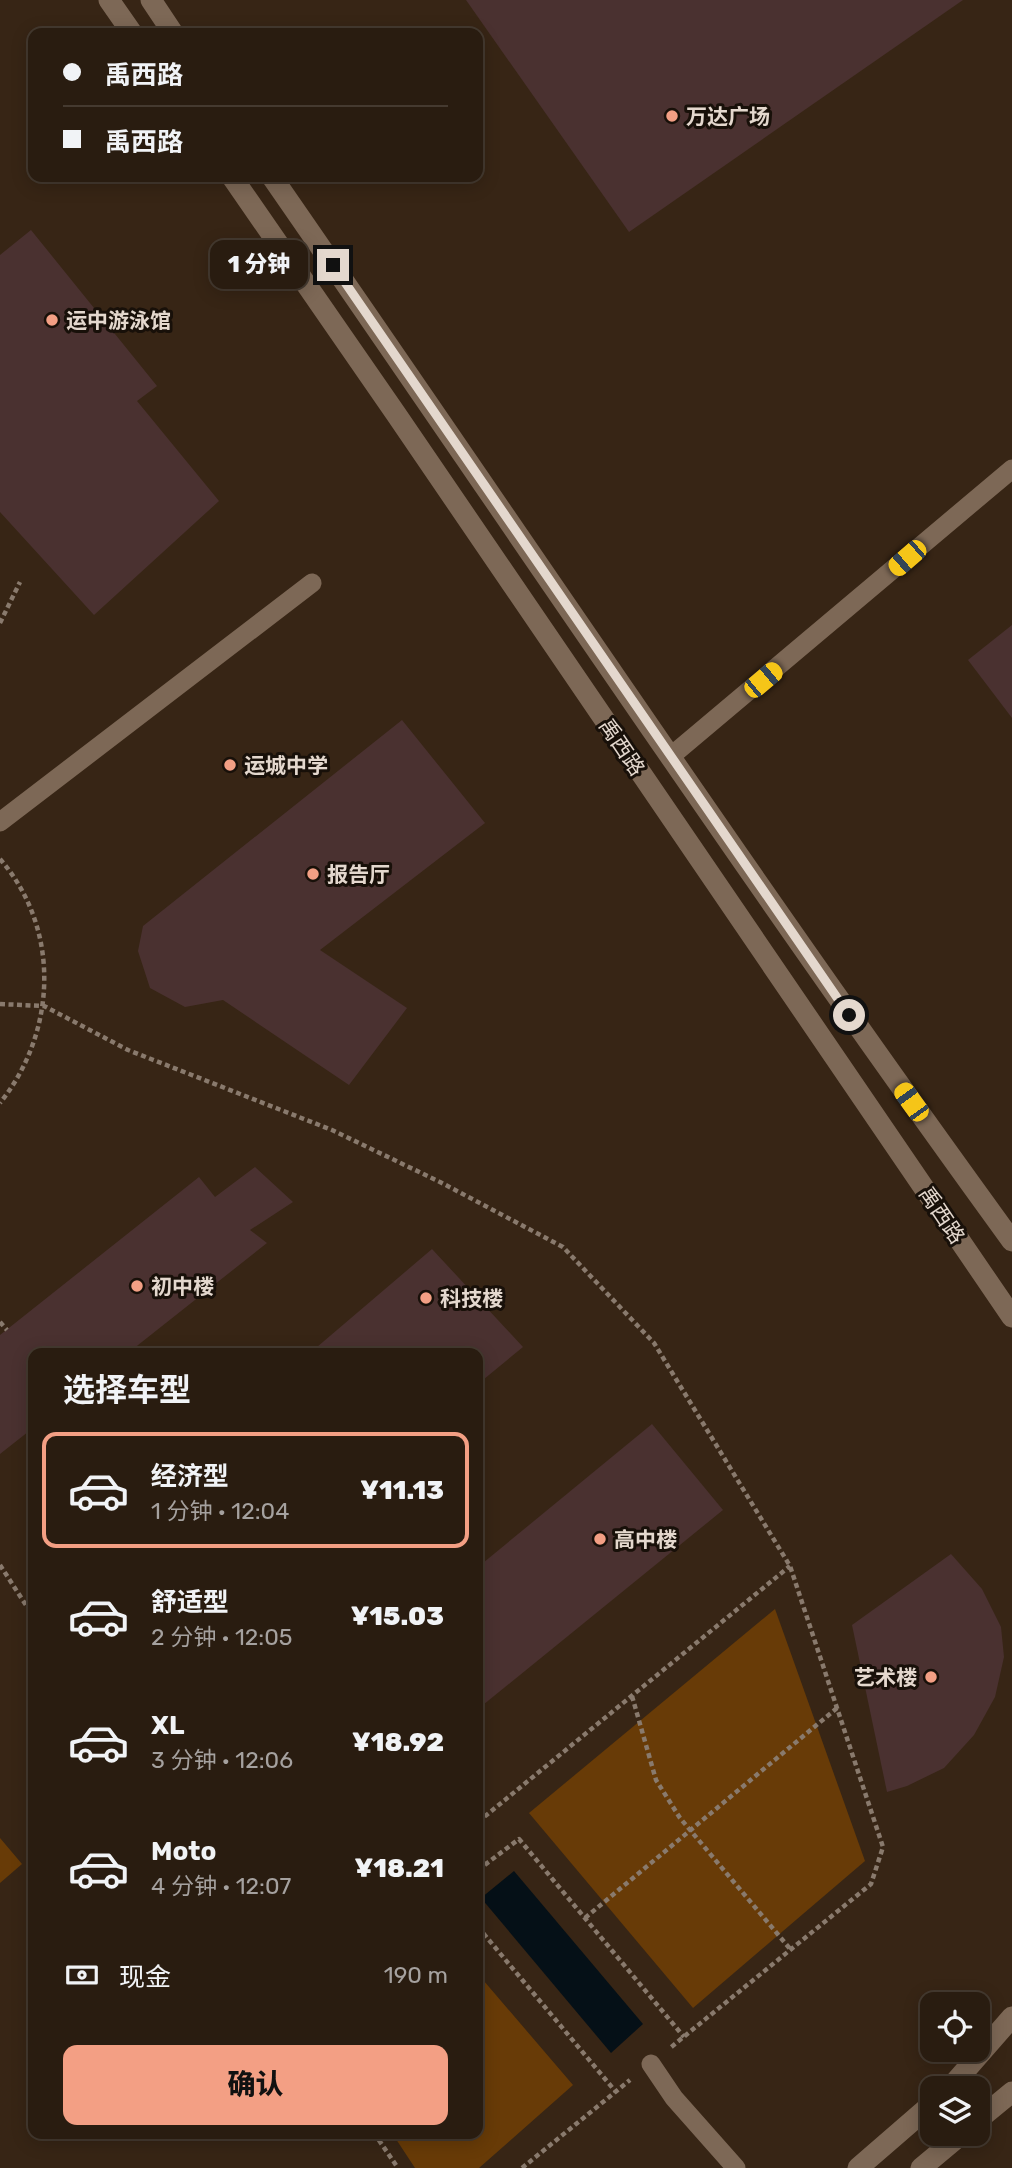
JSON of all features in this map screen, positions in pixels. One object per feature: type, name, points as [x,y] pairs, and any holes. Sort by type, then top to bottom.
[{"type":"main road","points":[[109,0],[129,28]]},
{"type":"main road","points":[[151,0],[170,28]]},
{"type":"main road","name":"禹西路","points":[[235,182],[1012,1317]]},
{"type":"main road","name":"禹西路","points":[[275,182],[670,757],[897,1083],[1012,1241]]},
{"type":"main road","points":[[960,2076],[1012,2017]]},
{"type":"main road","points":[[990,2110],[1012,2092]]},
{"type":"main road","points":[[859,2168],[920,2114]]},
{"type":"main road","points":[[921,2168],[947,2146]]},
{"type":"lane","points":[[670,757],[1012,469]]},
{"type":"lane","points":[[0,822],[312,583]]},
{"type":"lane","points":[[651,2064],[674,2098],[736,2168]]},
{"type":"path","points":[[0,623],[20,582]]},
{"type":"path","points":[[0,859],[12,872],[34,914],[44,959],[44,1006],[34,1046],[16,1083],[0,1103]]},
{"type":"path","points":[[0,1004],[44,1006],[128,1050],[332,1130],[440,1182],[563,1247],[653,1343],[790,1566],[883,1847],[871,1884],[522,2168]]},
{"type":"path","points":[[0,1322],[7,1330]]},
{"type":"path","points":[[0,1564],[28,1608]]},
{"type":"path","points":[[483,1818],[790,1566]]},
{"type":"path","points":[[632,1696],[656,1780],[680,1818],[791,1950]]},
{"type":"path","points":[[585,1918],[836,1708]]},
{"type":"path","points":[[483,1862],[485,1865],[519,1839],[684,2037]]},
{"type":"path","points":[[483,1933],[616,2092]]},
{"type":"path","points":[[378,2139],[398,2168]]},
{"type":"shaded area","points":[[775,1609],[865,1861],[693,2008],[529,1813]]},
{"type":"shaded area","points":[[0,1838],[22,1864],[0,1883]]},
{"type":"shaded area","points":[[514,1871],[643,2024],[611,2053],[483,1900],[483,1896]]},
{"type":"shaded area","points":[[483,1980],[573,2085],[479,2168],[415,2168],[396,2139],[483,2139]]},
{"type":"building","name":"万达广场","points":[[466,0],[963,0],[629,232]]},
{"type":"building","points":[[31,230],[157,386],[137,401],[219,501],[94,615],[0,512],[0,255]]},
{"type":"building","points":[[1012,625],[1012,718],[968,660]]},
{"type":"building","name":"报告厅","points":[[402,720],[485,823],[320,950],[407,1008],[349,1085],[223,1000],[185,1007],[150,988],[138,951],[143,926]]},
{"type":"building","name":"初中楼","points":[[255,1167],[293,1202],[250,1230],[267,1243],[134,1348],[28,1348],[28,1432],[0,1454],[0,1335],[199,1177],[215,1197]]},
{"type":"building","name":"科技楼","points":[[432,1249],[523,1347],[483,1380],[483,1348],[316,1348]]},
{"type":"building","name":"高中楼","points":[[652,1424],[723,1510],[483,1705],[483,1563]]},
{"type":"building","name":"艺术楼","points":[[951,1554],[982,1589],[1001,1627],[1004,1657],[995,1697],[974,1735],[944,1768],[907,1786],[887,1792],[852,1625]]},
{"type":"place","name":"万达广场","points":[[672,116]]},
{"type":"place","name":"运中游泳馆","points":[[52,320]]},
{"type":"place","name":"运城中学","points":[[230,765]]},
{"type":"place","name":"报告厅","points":[[313,874]]},
{"type":"place","name":"初中楼","points":[[137,1286]]},
{"type":"place","name":"科技楼","points":[[426,1298]]},
{"type":"place","name":"高中楼","points":[[600,1539]]},
{"type":"place","name":"艺术楼","points":[[931,1677]]},
{"type":"route","points":[[333,265],[849,1015]]}]
